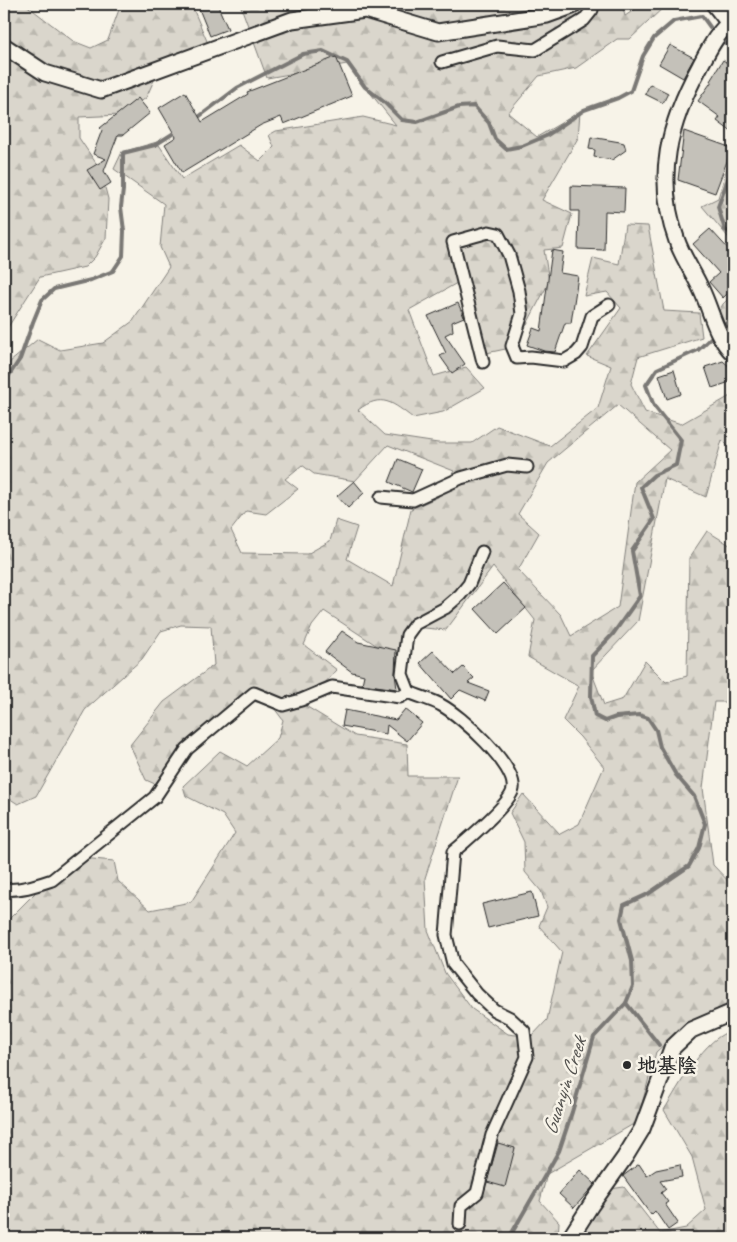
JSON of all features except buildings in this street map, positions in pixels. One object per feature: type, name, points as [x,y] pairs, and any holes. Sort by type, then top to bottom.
[{"type":"street","points":[[4,46],[45,73],[101,90],[292,20],[365,10],[438,32],[547,15],[573,4]]},
{"type":"street","points":[[442,62],[497,46],[535,50],[584,20],[592,10],[592,4]]},
{"type":"street","points":[[714,4],[731,22],[713,42],[679,107],[671,132],[664,183],[677,242],[701,288],[722,339],[733,353]]},
{"type":"street","points":[[483,362],[453,242],[489,232],[498,234],[509,255],[519,291],[522,314],[512,346],[516,358],[531,357],[564,361],[576,354],[582,347],[592,316],[609,305]]},
{"type":"street","points":[[381,497],[413,500],[461,478],[507,465],[527,467]]},
{"type":"street","points":[[460,1224],[461,1206],[477,1193],[492,1135],[527,1057],[524,1031],[510,1018],[494,1010],[477,994],[453,964],[446,935],[453,852],[507,801],[514,789],[504,761],[462,718],[440,704],[409,692],[402,674],[407,635],[415,624],[445,608],[460,595],[469,584],[482,552]]},
{"type":"street","points":[[4,889],[12,890],[33,887],[52,880],[155,797],[187,749],[254,693],[283,705],[302,700],[332,687],[400,697],[409,692]]},
{"type":"street","points":[[570,1238],[625,1158],[642,1129],[672,1048],[691,1030],[733,1012]]},
{"type":"green space","points":[[4,4],[25,4],[73,41],[91,48],[108,40],[121,4],[191,4],[210,48],[155,78],[146,98],[121,115],[79,117],[79,138],[100,169],[108,199],[106,238],[95,257],[85,267],[40,277],[8,327],[4,330]]},
{"type":"green space","points":[[240,4],[550,4],[544,10],[556,20],[575,4],[622,4],[625,16],[643,4],[667,4],[630,39],[617,39],[576,68],[539,76],[508,113],[537,137],[580,112],[578,138],[542,200],[572,214],[563,248],[544,250],[549,282],[515,347],[477,355],[457,283],[409,310],[434,376],[466,367],[485,388],[443,412],[413,418],[393,404],[381,401],[366,405],[358,410],[385,435],[438,443],[472,443],[497,426],[550,446],[598,408],[611,366],[587,356],[621,308],[607,292],[584,296],[593,258],[619,264],[625,225],[648,226],[664,311],[699,313],[702,337],[638,357],[631,384],[645,412],[681,424],[732,395],[733,398],[733,451],[722,440],[706,497],[665,479],[638,621],[591,671],[604,705],[623,699],[645,661],[666,682],[687,676],[689,558],[707,531],[733,547],[733,702],[714,702],[703,788],[713,865],[733,886],[733,1002],[689,1022],[656,1052],[637,1122],[547,1174],[540,1201],[559,1222],[558,1238],[4,1238],[4,924],[41,887],[82,858],[114,861],[118,881],[150,910],[191,902],[235,833],[223,815],[186,796],[183,786],[220,751],[247,766],[278,738],[283,720],[271,704],[251,701],[173,760],[155,784],[146,780],[130,745],[164,702],[214,665],[211,626],[181,625],[161,631],[142,659],[85,710],[36,796],[18,804],[4,795],[4,375],[10,362],[38,339],[60,350],[103,343],[133,321],[169,267],[160,247],[164,204],[114,169],[122,152],[157,142],[182,179],[239,145],[260,161],[274,147],[269,135],[276,131],[363,117],[396,125],[347,64],[267,78]],"holes":[[[618,405],[670,450],[635,482],[618,607],[571,636],[561,615],[518,570],[539,533],[518,514],[548,463]],[[388,445],[454,471],[438,497],[411,509],[393,586],[347,559],[357,527],[336,520],[330,541],[307,554],[242,553],[231,530],[246,511],[266,514],[298,489],[285,479],[302,465],[314,474],[355,481]],[[493,567],[535,620],[528,657],[579,686],[563,720],[580,737],[604,767],[579,824],[560,834],[523,794],[510,813],[524,842],[525,872],[541,891],[547,907],[539,926],[562,952],[547,1020],[531,1037],[508,1034],[472,1009],[445,973],[428,930],[425,878],[458,776],[408,776],[407,744],[355,736],[304,705],[337,670],[304,645],[312,626],[324,611],[394,657],[414,627],[446,630]]]},
{"type":"green space","points":[[733,148],[733,243],[702,206],[718,198]]},
{"type":"green space","points":[[733,294],[733,344],[717,315],[723,304]]},
{"type":"green space","points":[[733,1031],[733,1238],[579,1238],[610,1189],[624,1187],[660,1233],[686,1228],[706,1210],[692,1157],[664,1110],[685,1076],[703,1052],[723,1034]]},
{"type":"waterway","points":[[196,119],[237,88],[303,54],[323,51],[347,62],[365,87],[402,120],[417,122],[459,107],[474,106],[489,123],[495,139],[506,149],[522,146],[546,136],[584,110],[618,98],[631,91],[643,56],[654,38],[674,21],[702,16],[710,27]]},
{"type":"waterway","points":[[725,43],[733,46]]},
{"type":"waterway","points":[[4,381],[20,359],[42,300],[54,289],[91,280],[113,271],[123,256],[124,231],[121,207],[123,153],[155,145],[177,131]]},
{"type":"waterway","name":"Guanyin Creek","points":[[733,165],[718,207],[725,230],[733,234]]},
{"type":"waterway","name":"Guanyin Creek","points":[[721,328],[733,318]]},
{"type":"waterway","name":"Guanyin Creek","points":[[509,1238],[559,1151],[594,1037],[626,1003],[633,986],[632,961],[621,919],[624,905],[648,894],[689,866],[699,848],[705,824],[694,796],[676,775],[660,747],[656,730],[648,718],[639,715],[616,717],[605,721],[595,716],[591,696],[592,656],[613,634],[640,596],[632,551],[654,519],[641,487],[654,475],[676,465],[681,440],[654,406],[646,385],[657,369],[698,350],[716,333]]},
{"type":"waterway","points":[[626,1003],[659,1045]]},
{"type":"place","name":"地基陰","points":[[627,1065]]}]
